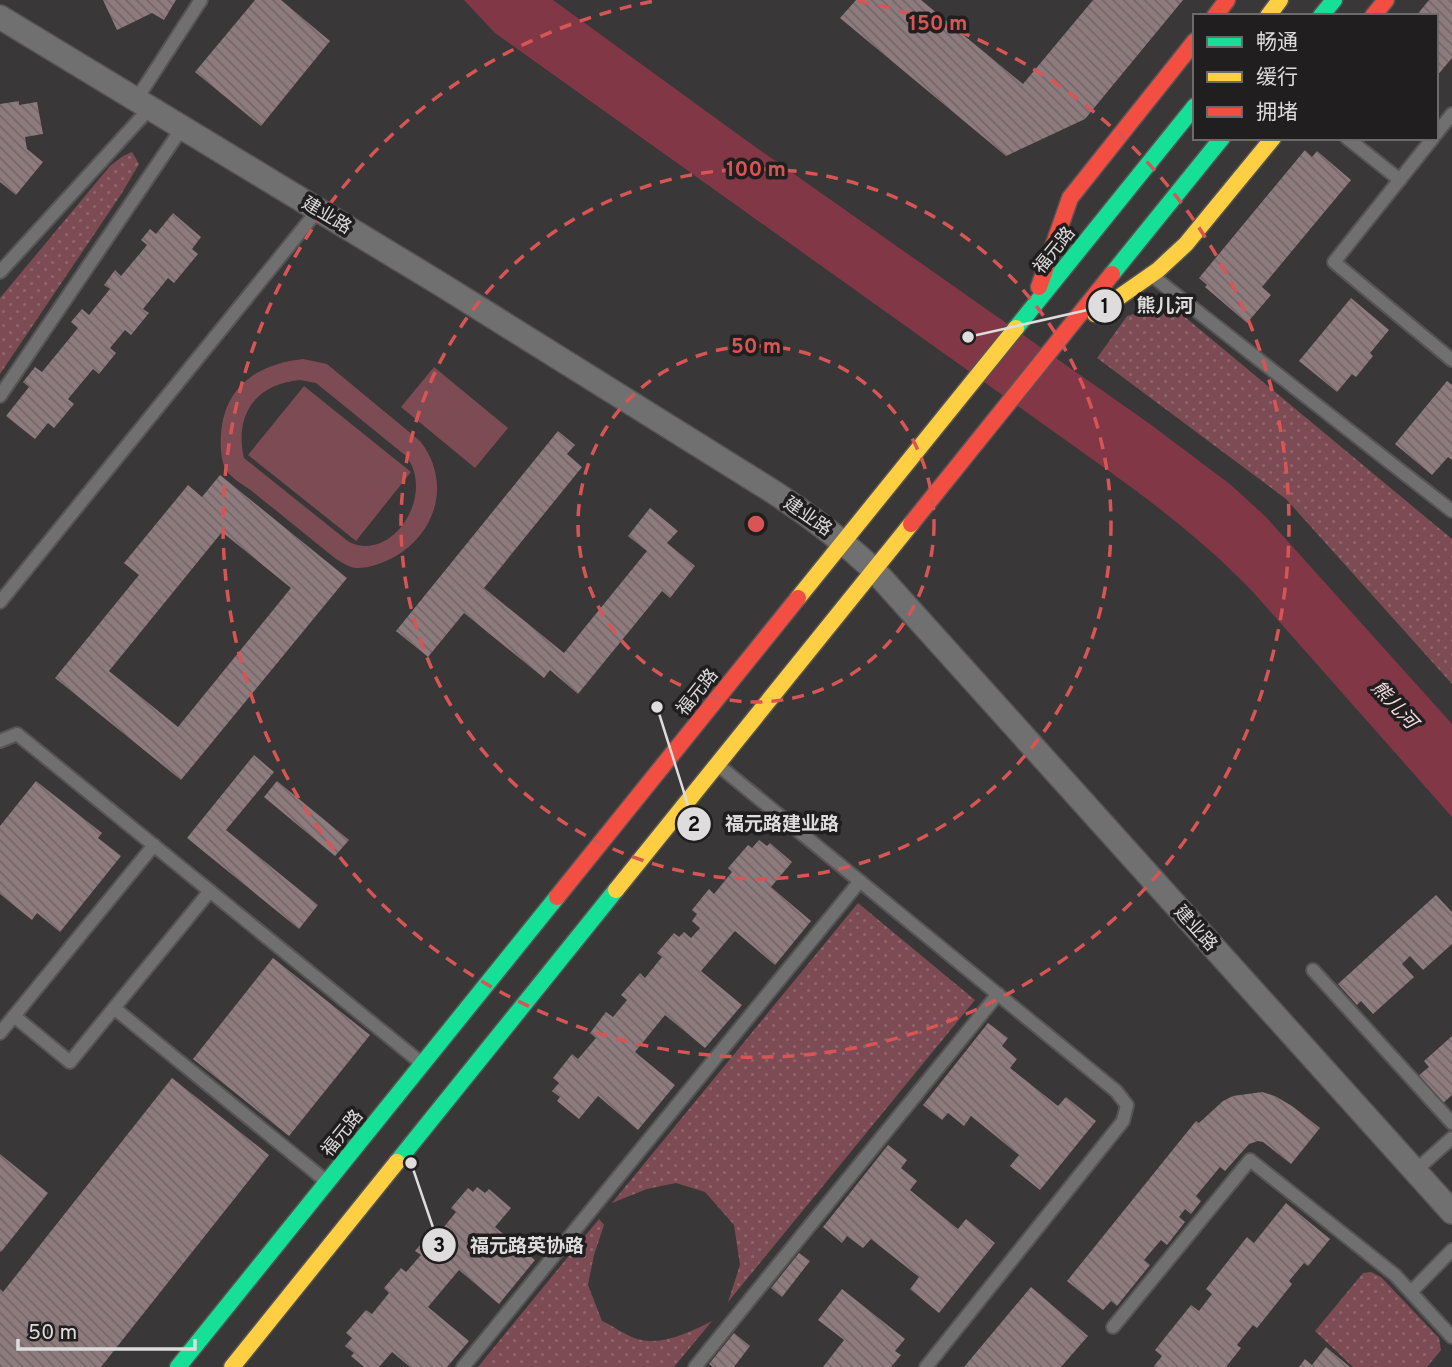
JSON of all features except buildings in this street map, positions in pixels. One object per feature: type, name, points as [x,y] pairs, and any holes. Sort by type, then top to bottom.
[{"type":"main road","points":[[1323,14],[1334,0]]},
{"type":"main road","points":[[1375,14],[1386,0]]},
{"type":"main road","points":[[1032,308],[1070,198],[1193,44]]},
{"type":"main road","name":"福元路","points":[[178,1367],[1193,108]]},
{"type":"main road","points":[[232,1367],[1220,140]]},
{"type":"main road","points":[[1056,344],[1151,275],[1186,244],[1271,140]]},
{"type":"street","name":"建业路","points":[[0,17],[772,491],[843,541],[874,570],[1452,1212]]},
{"type":"lane","points":[[0,272],[143,104],[201,0]]},
{"type":"lane","points":[[1438,132],[1452,114]]},
{"type":"lane","points":[[0,396],[182,128]]},
{"type":"lane","points":[[1350,140],[1400,180]]},
{"type":"lane","points":[[1431,140],[1334,262],[1452,360]]},
{"type":"lane","points":[[0,602],[318,210]]},
{"type":"lane","points":[[1151,275],[1452,511]]},
{"type":"lane","points":[[0,741],[17,734],[422,1064]]},
{"type":"lane","points":[[718,764],[1116,1091],[1127,1105],[1123,1121],[926,1367]]},
{"type":"lane","points":[[0,1033],[153,845]]},
{"type":"lane","points":[[463,1367],[860,881]]},
{"type":"lane","points":[[14,1016],[70,1062],[210,891]]},
{"type":"lane","points":[[1313,970],[1452,1123]]},
{"type":"lane","points":[[695,1367],[998,994]]},
{"type":"lane","points":[[114,1008],[327,1182]]},
{"type":"lane","points":[[1415,1171],[1452,1138]]},
{"type":"lane","points":[[1113,1327],[1250,1160],[1395,1275],[1452,1337]]},
{"type":"lane","points":[[1411,1292],[1452,1250]]},
{"type":"shaded area","points":[[132,152],[139,164],[122,193],[0,374],[0,298],[110,166]]},
{"type":"shaded area","points":[[1168,303],[1452,539],[1452,684],[1286,499],[1097,358],[1127,316]]},
{"type":"shaded area","points":[[303,359],[327,364],[420,441],[430,456],[437,488],[430,519],[422,533],[396,556],[366,567],[355,568],[345,564],[235,480],[225,468],[221,454],[224,418],[236,391],[258,372]],"holes":[[[300,380],[316,383],[406,456],[414,471],[416,488],[413,505],[405,521],[394,534],[381,543],[365,546],[349,542],[244,458],[242,428],[246,415],[260,395],[285,383]]]},
{"type":"shaded area","points":[[434,367],[508,428],[475,468],[401,407]]},
{"type":"shaded area","points":[[304,386],[411,472],[356,541],[248,455]]},
{"type":"shaded area","points":[[858,903],[975,1000],[728,1302],[740,1265],[734,1225],[705,1192],[676,1183],[647,1189],[612,1203]]},
{"type":"shaded area","points":[[599,1219],[604,1225],[588,1285],[602,1321],[637,1339],[657,1341],[676,1337],[712,1321],[674,1367],[478,1367]]},
{"type":"shaded area","points":[[1371,1272],[1381,1277],[1439,1338],[1441,1350],[1427,1367],[1353,1367],[1315,1331],[1363,1273]]},
{"type":"water","points":[[464,0],[553,0],[754,146],[1150,424],[1231,485],[1266,517],[1452,724],[1452,817],[1253,592],[1182,527],[1106,469],[495,33]]},
{"type":"traffic: fast","points":[[1323,14],[1334,0]]},
{"type":"traffic: fast","points":[[1016,328],[1193,108]]},
{"type":"traffic: fast","points":[[1112,274],[1220,140]]},
{"type":"traffic: fast","points":[[397,1162],[616,890]]},
{"type":"traffic: fast","points":[[178,1367],[557,897]]},
{"type":"traffic: slow","points":[[1270,14],[1280,0]]},
{"type":"traffic: slow","points":[[1095,314],[1158,270],[1186,244],[1271,140]]},
{"type":"traffic: slow","points":[[798,598],[1016,328]]},
{"type":"traffic: slow","points":[[616,890],[911,524]]},
{"type":"traffic: slow","points":[[232,1367],[397,1162]]},
{"type":"traffic: jam","points":[[1216,14],[1227,0]]},
{"type":"traffic: jam","points":[[1375,14],[1386,0]]},
{"type":"traffic: jam","points":[[1039,287],[1070,198],[1193,44]]},
{"type":"traffic: jam","points":[[911,524],[1112,274]]},
{"type":"traffic: jam","points":[[557,897],[798,598]]},
{"type":"place","name":"熊儿河","points":[[968,337]]},
{"type":"place","name":"福元路建业路","points":[[657,707]]},
{"type":"place","name":"福元路英协路","points":[[411,1163]]}]
